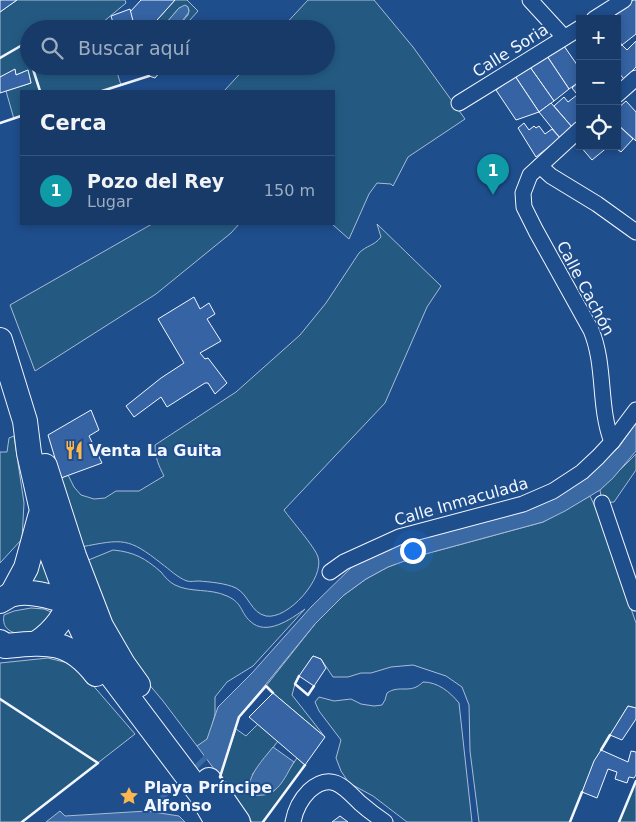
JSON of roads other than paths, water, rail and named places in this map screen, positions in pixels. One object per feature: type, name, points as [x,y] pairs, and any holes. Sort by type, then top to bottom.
[{"type":"highway","points":[[0,340],[25,422],[41,513],[52,555],[70,604],[90,647],[202,792],[216,822]]},
{"type":"highway","points":[[25,422],[40,449],[74,556],[101,626],[123,664],[144,716]]},
{"type":"highway","points":[[6,598],[26,568],[41,513]]},
{"type":"highway","points":[[37,643],[55,628],[70,604],[74,594],[70,565],[74,556]]},
{"type":"highway","points":[[6,598],[43,595],[78,608],[86,615],[102,647],[123,664]]},
{"type":"highway","points":[[2,645],[37,643],[60,646],[77,654],[144,716]]},
{"type":"highway","points":[[202,792],[238,822]]},
{"type":"street","points":[[530,0],[564,37]]},
{"type":"street","points":[[600,15],[624,0]]},
{"type":"street","name":"Calle Soria","points":[[459,103],[576,30]]},
{"type":"street","points":[[621,91],[636,78]]},
{"type":"street","points":[[576,133],[540,166],[551,176],[597,204],[636,232]]},
{"type":"street","name":"Calle Cachón","points":[[540,166],[530,175],[525,184],[523,193],[524,207],[591,330],[596,343],[601,368],[605,417],[612,442]]},
{"type":"street","name":"Calle Inmaculada","points":[[330,572],[344,562],[398,537],[523,504],[553,491],[582,472],[612,442],[636,410]]},
{"type":"street","points":[[602,503],[636,604]]},
{"type":"street","points":[[294,822],[299,804],[306,794],[314,787],[326,782],[334,782],[343,786],[372,813],[385,822]]},
{"type":"waterway","points":[[192,771],[209,754]]},
{"type":"waterway","points":[[147,811],[182,780]]},
{"type":"place","name":"Pozo del Rey","points":[[493,195]]},
{"type":"place","name":"Venta La Guita","points":[[74,450]]},
{"type":"place","name":"Playa Príncipe Alfonso","points":[[129,796]]}]
